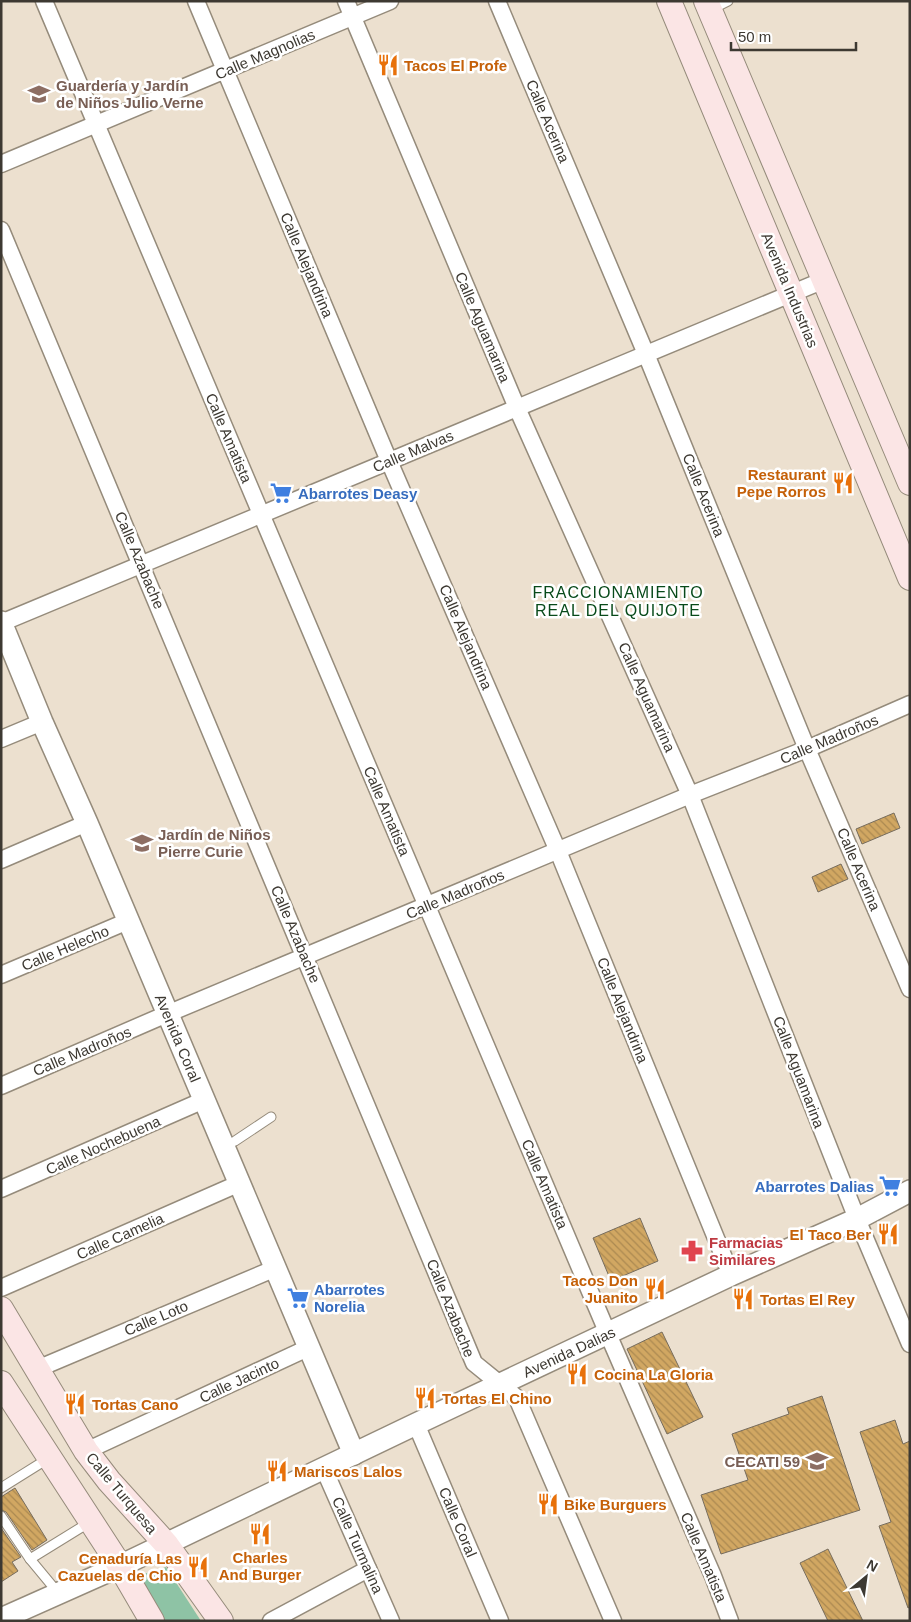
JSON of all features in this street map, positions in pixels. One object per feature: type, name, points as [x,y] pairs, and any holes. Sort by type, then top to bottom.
[{"type":"main road","name":"Avenida Industrias","points":[[669,1],[910,578]]},
{"type":"main road","points":[[714,4],[824,280],[910,483]]},
{"type":"main road","name":"Calle Turquesa","points":[[1,1309],[86,1451],[109,1481],[166,1544],[221,1621]]},
{"type":"main road","points":[[1,1383],[120,1566],[152,1621]]},
{"type":"street","name":"Calle Amatista","points":[[44,1],[608,1334],[713,1576],[730,1621]]},
{"type":"street","name":"Calle Alejandrina","points":[[196,1],[389,461],[558,851],[731,1275]]},
{"type":"street","name":"Calle Aguamarina","points":[[346,1],[517,408],[690,795],[856,1219],[910,1344]]},
{"type":"street","name":"Calle Magnolias","points":[[1,164],[390,1]]},
{"type":"street","name":"Calle Acerina","points":[[497,1],[646,354],[807,749],[910,989]]},
{"type":"street","name":"Calle Azabache","points":[[1,230],[474,1363],[517,1398],[613,1621]]},
{"type":"street","name":"Calle Malvas","points":[[1,622],[824,280]]},
{"type":"street","name":"Avenida Coral","points":[[1,622],[354,1454]]},
{"type":"street","name":"Calle Madroños","points":[[1,1086],[305,956],[690,795],[807,749],[910,704]]},
{"type":"street","points":[[1,739],[42,722]]},
{"type":"street","points":[[1,860],[87,823]]},
{"type":"street","name":"Calle Helecho","points":[[1,975],[128,921]]},
{"type":"street","name":"Calle Nochebuena","points":[[1,1189],[204,1100]]},
{"type":"street","name":"Calle Camelia","points":[[1,1288],[240,1183]]},
{"type":"street","name":"Avenida Dalias","points":[[12,1618],[731,1275],[856,1219],[910,1191]]},
{"type":"street","name":"Calle Loto","points":[[37,1369],[276,1268]]},
{"type":"street","name":"Calle Jacinto","points":[[86,1451],[310,1347]]},
{"type":"street","name":"Calle Coral","points":[[416,1424],[500,1621]]},
{"type":"street","name":"Calle Turmalina","points":[[324,1469],[391,1621]]},
{"type":"street","points":[[270,1621],[368,1569]]},
{"type":"lane","points":[[224,1146],[235,1141],[271,1117]]},
{"type":"lane","points":[[1,1488],[50,1458]]},
{"type":"lane","points":[[1,1516],[30,1559],[59,1594]]},
{"type":"lane","points":[[30,1559],[91,1522]]},
{"type":"green space","points":[[166,1567],[201,1621],[162,1621],[134,1577]]},
{"type":"building","points":[[894,813],[900,828],[862,844],[856,829]]},
{"type":"building","points":[[841,864],[848,879],[818,892],[812,877]]},
{"type":"building","points":[[640,1218],[658,1261],[611,1281],[593,1238]]},
{"type":"building","points":[[662,1332],[703,1417],[667,1434],[627,1349]]},
{"type":"building","points":[[822,1396],[860,1510],[721,1554],[701,1495],[748,1480],[732,1434],[789,1414],[787,1408]]},
{"type":"building","points":[[895,1420],[903,1444],[910,1441],[910,1607],[908,1608],[879,1526],[891,1522],[860,1432]]},
{"type":"building","points":[[15,1488],[47,1540],[32,1550],[6,1512],[1,1510],[1,1497]]},
{"type":"building","points":[[1,1528],[21,1557],[12,1562],[18,1571],[1,1582]]},
{"type":"building","points":[[828,1549],[863,1621],[828,1621],[800,1563]]},
{"type":"place","name":"Tacos El Profe","points":[[388,65]]},
{"type":"place","name":"Guardería y Jardín de Niños Julio Verne","points":[[39,94]]},
{"type":"place","name":"Restaurant Pepe Rorros","points":[[843,483]]},
{"type":"place","name":"Abarrotes Deasy","points":[[281,493]]},
{"type":"place","name":"Jardín de Niños Pierre Curie","points":[[142,843]]},
{"type":"place","name":"Abarrotes Dalias","points":[[890,1186]]},
{"type":"place","name":"El Taco Ber","points":[[888,1234]]},
{"type":"place","name":"Farmacias Similares","points":[[692,1251]]},
{"type":"place","name":"Tacos Don Juanito","points":[[655,1289]]},
{"type":"place","name":"Abarrotes Norelia","points":[[298,1298]]},
{"type":"place","name":"Tortas El Rey","points":[[743,1299]]},
{"type":"place","name":"Cocina La Gloria","points":[[577,1374]]},
{"type":"place","name":"Tortas El Chino","points":[[425,1398]]},
{"type":"place","name":"Tortas Cano","points":[[75,1404]]},
{"type":"place","name":"CECATI 59","points":[[817,1461]]},
{"type":"place","name":"Mariscos Lalos","points":[[277,1471]]},
{"type":"place","name":"Bike Burguers","points":[[548,1504]]},
{"type":"place","name":"Charles And Burger","points":[[260,1534]]},
{"type":"place","name":"Cenaduría Las Cazuelas de Chio","points":[[198,1567]]},
{"type":"district","name":"FRACCIONAMIENTO REAL DEL QUIJOTE","points":[[618,601]]}]
